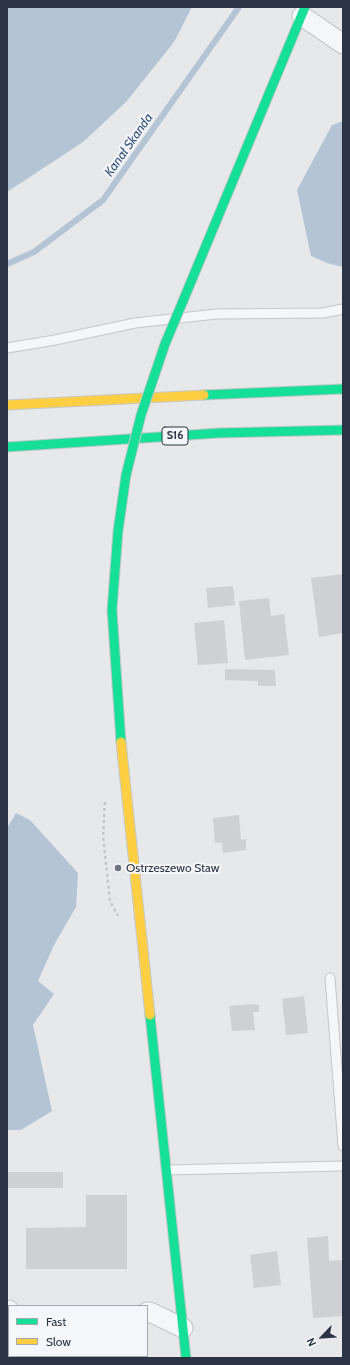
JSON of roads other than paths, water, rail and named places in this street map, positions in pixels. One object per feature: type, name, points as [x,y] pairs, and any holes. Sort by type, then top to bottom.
[{"type":"main road","points":[[186,1358],[121,738],[112,610],[118,531],[126,475],[140,415],[183,301],[303,11]]},
{"type":"main road","points":[[7,405],[343,389]]},
{"type":"main road","name":"S16","points":[[7,447],[219,433],[343,430]]},
{"type":"street","points":[[303,11],[343,44]]},
{"type":"street","points":[[148,1312],[182,1328]]},
{"type":"lane","points":[[7,348],[55,340],[135,323],[216,314],[323,312],[343,309]]},
{"type":"lane","points":[[330,978],[343,1146]]},
{"type":"lane","points":[[166,1170],[343,1166]]},
{"type":"water","points":[[7,7],[192,7],[174,42],[126,102],[83,142],[7,192]]},
{"type":"water","points":[[343,121],[343,267],[327,263],[311,256],[297,190],[332,125]]},
{"type":"water","points":[[16,813],[30,820],[78,873],[76,907],[54,945],[38,981],[54,994],[33,1025],[52,1111],[21,1130],[7,1130],[7,828]]},
{"type":"waterway","name":"Kanał Skanda","points":[[7,264],[34,252],[103,200],[239,7]]},
{"type":"place","name":"Ostrzeszewo Staw","points":[[118,868]]}]
